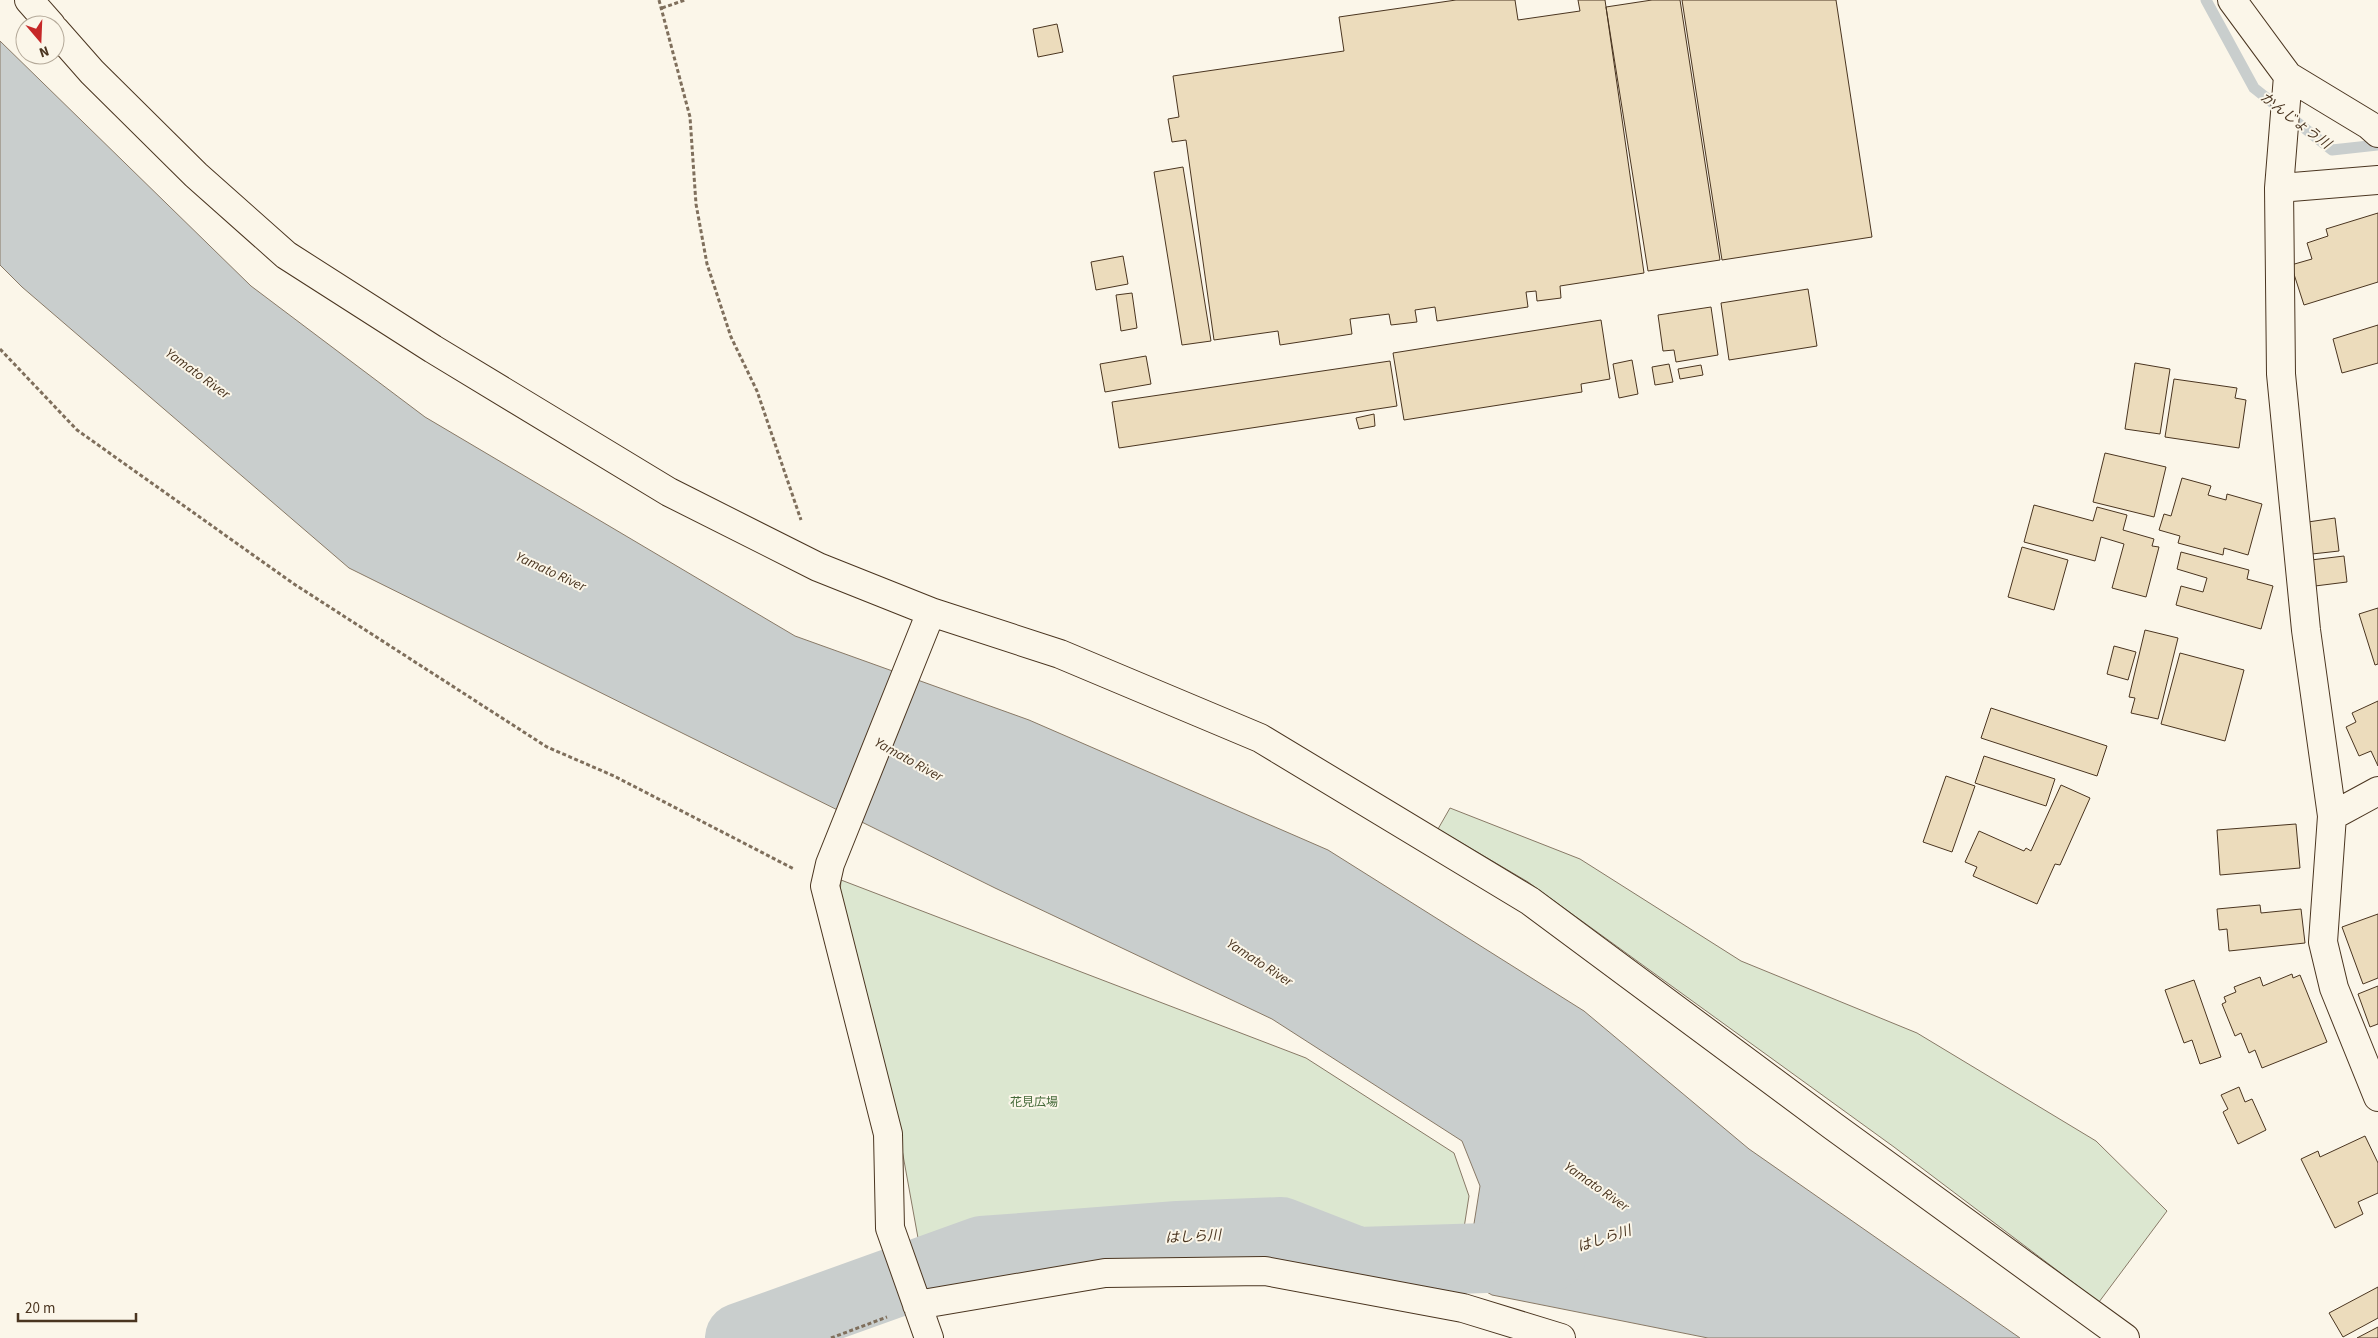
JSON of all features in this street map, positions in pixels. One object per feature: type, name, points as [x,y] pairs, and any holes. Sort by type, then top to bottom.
[{"type":"street","points":[[29,0],[42,15]]},
{"type":"street","points":[[2232,0],[2288,76],[2375,126]]},
{"type":"street","points":[[65,41],[92,72],[196,175],[286,255],[433,349],[669,492],[928,620],[1060,654],[1260,738],[1513,891],[2125,1338]]},
{"type":"street","points":[[2288,76],[2280,188],[2281,374],[2306,630],[2332,816],[2323,942],[2334,988],[2378,1097]]},
{"type":"street","points":[[2280,188],[2378,180]]},
{"type":"street","points":[[928,620],[828,875],[888,1134],[890,1228],[929,1338]]},
{"type":"street","points":[[2332,816],[2378,791]]},
{"type":"street","points":[[917,1305],[1105,1273],[1266,1271],[1463,1308],[1561,1338]]},
{"type":"path","points":[[659,0],[690,117],[696,204],[707,264],[731,338],[757,391],[818,567]]},
{"type":"path","points":[[662,8],[685,0]]},
{"type":"path","points":[[0,349],[77,430],[294,584],[547,747],[828,875]]},
{"type":"path","points":[[832,1338],[917,1305]]},
{"type":"green space","points":[[1450,808],[1580,859],[1741,961],[1917,1033],[2096,1141],[2167,1211],[2099,1302],[1894,1147],[1528,882],[1438,829]]},
{"type":"green space","name":"花見広場","points":[[841,880],[1306,1058],[1454,1153],[1469,1196],[1464,1228],[1453,1248],[1380,1254],[1357,1249],[1280,1221],[920,1249],[899,1133],[840,894]]},
{"type":"water","name":"Yamato River","points":[[0,41],[15,56],[15,65],[25,65],[251,286],[425,417],[795,636],[1029,720],[1328,850],[1584,1011],[1749,1149],[2020,1338],[1708,1338],[1492,1295],[1448,1270],[1473,1230],[1480,1186],[1462,1141],[1272,1019],[995,888],[349,568],[22,287],[0,265]]},
{"type":"building","points":[[1456,0],[1515,0],[1518,20],[1580,11],[1578,0],[1605,0],[1644,273],[1560,286],[1561,298],[1537,301],[1536,291],[1526,292],[1528,307],[1437,321],[1435,307],[1415,310],[1417,322],[1391,325],[1389,314],[1350,319],[1352,334],[1280,345],[1278,331],[1214,340],[1186,140],[1172,142],[1168,119],[1179,117],[1173,76],[1344,51],[1339,17]]},
{"type":"building","points":[[1652,0],[1680,0],[1720,260],[1648,271],[1606,7]]},
{"type":"building","points":[[1682,0],[1836,0],[1872,237],[1722,260]]},
{"type":"building","points":[[1057,24],[1063,52],[1038,57],[1033,29]]},
{"type":"building","points":[[1183,167],[1211,341],[1182,345],[1154,172]]},
{"type":"building","points":[[2378,213],[2378,282],[2304,305],[2291,265],[2312,259],[2307,243],[2328,236],[2326,229]]},
{"type":"building","points":[[1123,256],[1128,284],[1096,290],[1091,262]]},
{"type":"building","points":[[1808,289],[1817,346],[1729,360],[1721,303]]},
{"type":"building","points":[[1132,293],[1137,328],[1121,331],[1116,295]]},
{"type":"building","points":[[1711,307],[1718,355],[1676,362],[1674,350],[1663,351],[1658,315]]},
{"type":"building","points":[[1601,320],[1610,379],[1581,384],[1582,392],[1404,420],[1393,353]]},
{"type":"building","points":[[2378,325],[2378,363],[2342,373],[2333,339]]},
{"type":"building","points":[[1146,356],[1151,384],[1105,392],[1100,364]]},
{"type":"building","points":[[1632,360],[1638,394],[1619,398],[1613,364]]},
{"type":"building","points":[[1390,361],[1397,406],[1119,448],[1112,402]]},
{"type":"building","points":[[2135,363],[2170,369],[2160,434],[2125,429]]},
{"type":"building","points":[[1669,364],[1673,382],[1655,385],[1652,367]]},
{"type":"building","points":[[1701,365],[1703,375],[1680,379],[1678,369]]},
{"type":"building","points":[[2174,379],[2237,388],[2235,398],[2246,400],[2239,448],[2165,437]]},
{"type":"building","points":[[1374,414],[1375,426],[1359,429],[1356,418]]},
{"type":"building","points":[[2105,453],[2166,467],[2154,517],[2093,502]]},
{"type":"building","points":[[2182,478],[2211,486],[2208,495],[2226,500],[2227,494],[2262,504],[2248,555],[2224,548],[2223,555],[2178,543],[2180,536],[2159,530],[2164,514],[2171,516]]},
{"type":"building","points":[[2034,505],[2093,521],[2097,507],[2127,515],[2123,530],[2154,539],[2152,546],[2159,547],[2146,597],[2112,588],[2124,544],[2101,537],[2095,561],[2024,542]]},
{"type":"building","points":[[2335,518],[2339,551],[2312,554],[2308,522]]},
{"type":"building","points":[[2022,547],[2068,560],[2054,610],[2008,597]]},
{"type":"building","points":[[2181,552],[2249,570],[2247,579],[2273,586],[2261,629],[2176,605],[2181,586],[2203,592],[2207,578],[2177,569]]},
{"type":"building","points":[[2344,556],[2347,582],[2315,586],[2311,560]]},
{"type":"building","points":[[2378,608],[2378,664],[2375,665],[2359,614]]},
{"type":"building","points":[[2145,630],[2178,638],[2158,719],[2131,713],[2135,698],[2129,697]]},
{"type":"building","points":[[2114,646],[2136,652],[2128,680],[2107,674]]},
{"type":"building","points":[[2180,653],[2244,670],[2225,741],[2161,724]]},
{"type":"building","points":[[2378,701],[2378,766],[2371,751],[2359,756],[2346,727],[2356,722],[2352,713]]},
{"type":"building","points":[[1991,708],[2107,746],[2097,776],[1981,738]]},
{"type":"building","points":[[1984,756],[2055,779],[2046,806],[1975,783]]},
{"type":"building","points":[[1946,776],[1975,786],[1952,852],[1923,842]]},
{"type":"building","points":[[2061,785],[2090,798],[2060,865],[2055,864],[2037,904],[1973,876],[1977,867],[1965,862],[1979,831],[2024,851],[2026,848],[2031,851]]},
{"type":"building","points":[[2296,824],[2300,868],[2220,875],[2217,830]]},
{"type":"building","points":[[2260,905],[2261,913],[2301,909],[2305,943],[2229,951],[2227,929],[2219,930],[2217,909]]},
{"type":"building","points":[[2378,914],[2378,978],[2363,984],[2342,927]]},
{"type":"building","points":[[2292,974],[2293,978],[2300,975],[2327,1042],[2262,1068],[2255,1050],[2249,1053],[2241,1033],[2235,1036],[2222,1004],[2226,1002],[2224,997],[2236,992],[2234,987],[2260,977],[2263,986]]},
{"type":"building","points":[[2194,980],[2221,1057],[2200,1064],[2192,1040],[2184,1043],[2165,990]]},
{"type":"building","points":[[2378,986],[2378,1024],[2370,1027],[2358,994]]},
{"type":"building","points":[[2239,1087],[2245,1102],[2252,1099],[2266,1130],[2238,1144],[2223,1112],[2228,1109],[2221,1095]]},
{"type":"building","points":[[2365,1136],[2378,1163],[2378,1193],[2358,1202],[2363,1214],[2335,1228],[2301,1159],[2318,1151],[2320,1157]]},
{"type":"building","points":[[2378,1287],[2378,1318],[2343,1337],[2329,1313]]},
{"type":"building","points":[[2378,1327],[2378,1338],[2357,1338]]},
{"type":"waterway","name":"かんじょう川","points":[[2206,0],[2254,88],[2332,150],[2378,145]]},
{"type":"waterway","name":"はしら川","points":[[740,1338],[982,1251],[1178,1236],[1281,1232],[1358,1262],[1551,1256]]}]
